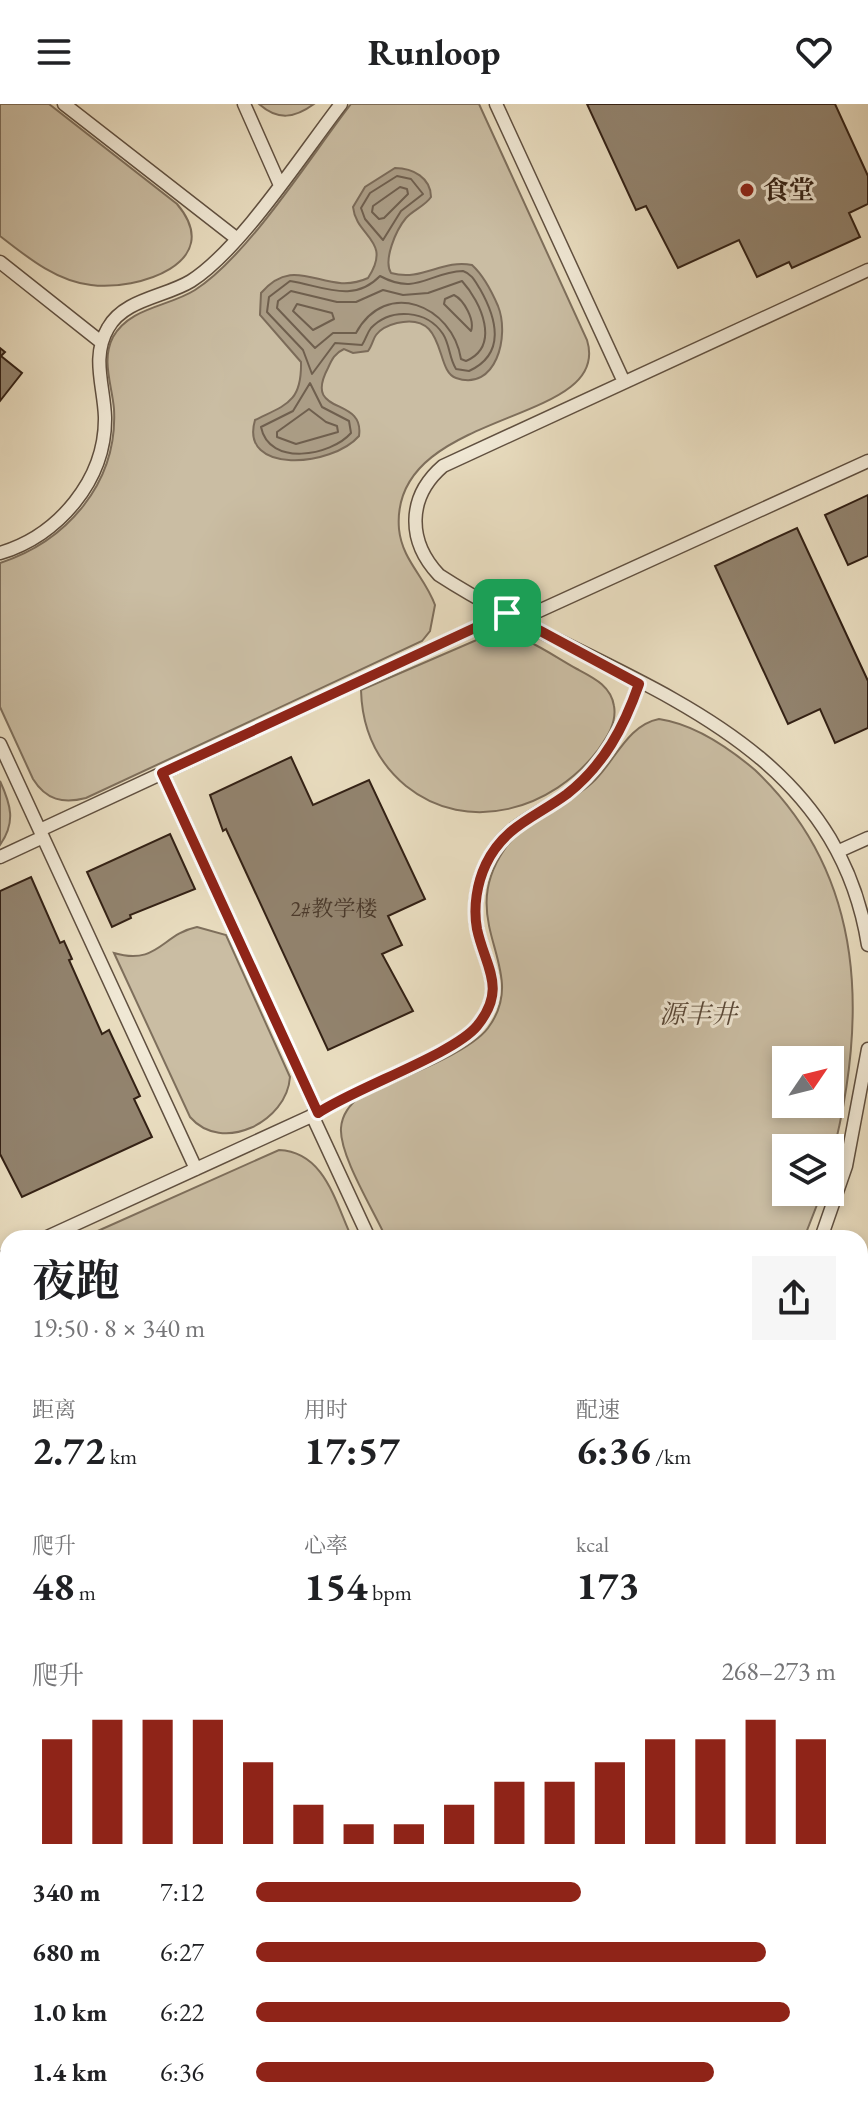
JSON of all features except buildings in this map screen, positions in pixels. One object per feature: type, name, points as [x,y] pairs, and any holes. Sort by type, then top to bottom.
[{"type":"lane","points":[[64,104],[236,238]]},
{"type":"lane","points":[[244,104],[279,183]]},
{"type":"lane","points":[[0,553],[49,528],[86,486],[104,434],[104,406],[98,370],[101,342],[119,314],[195,278],[236,238],[341,104]]},
{"type":"lane","points":[[496,104],[624,382]]},
{"type":"lane","points":[[0,262],[101,342]]},
{"type":"lane","points":[[868,270],[454,460],[434,474],[419,496],[415,526],[427,562],[458,587],[727,732],[764,758],[813,809],[839,851],[856,893],[868,945]]},
{"type":"lane","points":[[0,857],[162,773],[868,461]]},
{"type":"lane","points":[[63,1230],[315,1114],[475,1029],[492,998],[493,982],[476,916],[478,882],[486,863],[510,829],[566,795],[597,765],[621,729],[639,684]]},
{"type":"lane","points":[[0,744],[196,1169]]},
{"type":"lane","points":[[162,773],[366,1230]]},
{"type":"lane","points":[[839,851],[868,838]]},
{"type":"lane","points":[[824,1230],[846,1166],[868,1049]]},
{"type":"green space","points":[[0,104],[49,104],[177,204],[190,225],[191,242],[184,257],[152,278],[110,286],[91,285],[54,273],[0,236]]},
{"type":"green space","points":[[259,104],[314,104],[286,116],[273,113]]},
{"type":"green space","points":[[351,104],[479,104],[587,340],[586,368],[568,389],[461,439],[428,460],[405,489],[399,529],[401,540],[435,605],[430,631],[422,641],[86,798],[70,801],[49,796],[33,779],[0,707],[0,563],[47,540],[67,524],[84,506],[97,484],[113,436],[114,409],[108,355],[113,337],[120,327],[139,313],[195,290],[216,274],[278,204]]},
{"type":"green space","points":[[495,632],[527,641],[595,679],[612,699],[613,724],[598,750],[558,788],[534,801],[508,809],[482,812],[456,810],[430,801],[406,786],[386,766],[364,718],[361,690]]},
{"type":"green space","name":"源丰井","points":[[659,719],[672,722],[722,746],[755,770],[792,812],[820,857],[838,904],[849,954],[853,1005],[844,1098],[844,1046],[772,1046],[772,1118],[840,1118],[837,1134],[772,1134],[772,1206],[817,1206],[807,1230],[382,1230],[346,1153],[341,1128],[345,1114],[360,1096],[464,1048],[488,1028],[499,1006],[502,986],[489,923],[487,901],[491,876],[513,839],[595,780],[631,735],[648,722]]},
{"type":"green space","points":[[0,781],[7,798],[10,821],[0,845]]},
{"type":"green space","points":[[197,927],[226,935],[290,1077],[278,1107],[251,1128],[235,1132],[219,1133],[203,1128],[190,1117],[114,953],[141,955]]},
{"type":"green space","points":[[279,1150],[295,1153],[318,1169],[334,1195],[349,1230],[100,1230]]},
{"type":"water","points":[[395,168],[420,175],[428,184],[431,197],[406,218],[398,230],[390,253],[391,273],[413,275],[451,265],[472,265],[498,306],[502,332],[496,358],[481,377],[470,380],[456,378],[449,373],[432,333],[425,326],[413,322],[388,326],[376,335],[368,351],[353,353],[344,349],[338,352],[322,383],[323,394],[328,400],[353,415],[358,423],[359,436],[329,454],[310,459],[274,457],[261,450],[254,438],[255,420],[290,401],[301,376],[301,362],[260,315],[261,293],[274,281],[287,276],[299,275],[338,283],[353,283],[368,278],[377,255],[353,207],[365,187]]},
{"type":"place","name":"食堂","points":[[747,190]]},
{"type":"route","points":[[507,613],[639,684],[631,708],[611,748],[597,765],[566,795],[510,829],[486,863],[478,882],[477,928],[492,968],[492,998],[475,1029],[318,1113],[162,773],[507,613]]}]
